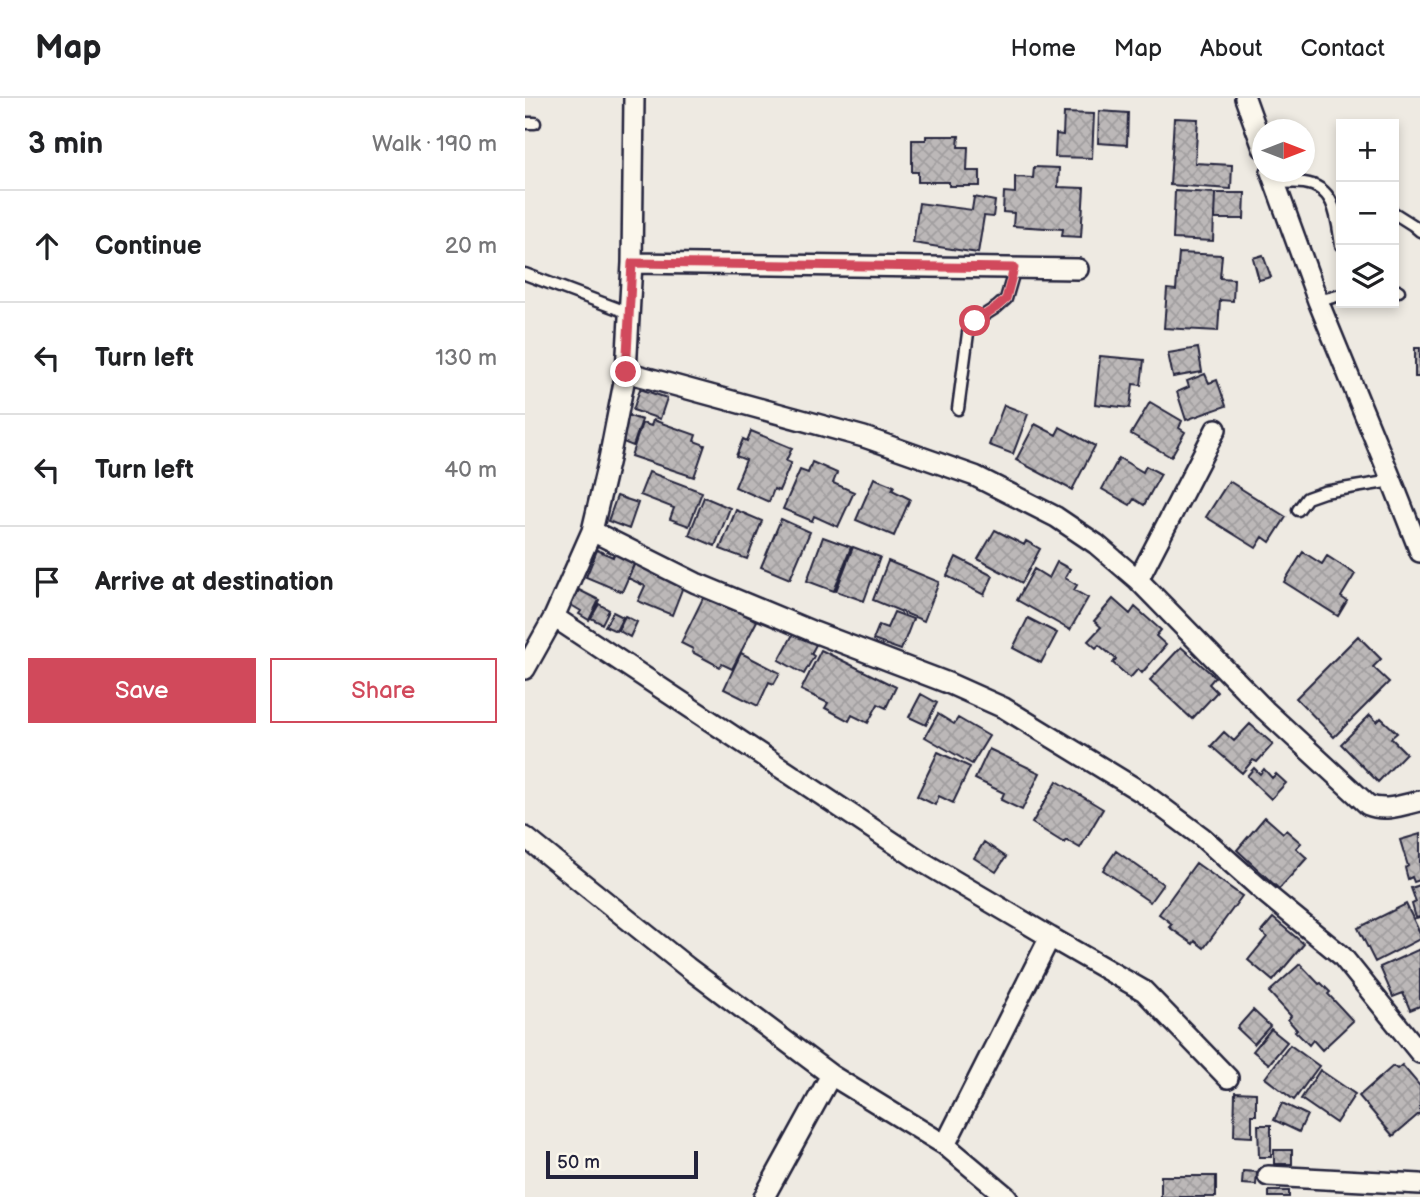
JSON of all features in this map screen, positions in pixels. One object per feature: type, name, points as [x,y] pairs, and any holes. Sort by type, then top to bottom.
[{"type":"street","points":[[527,657],[554,617],[593,531],[626,372],[632,263],[634,98]]},
{"type":"street","points":[[1245,98],[1252,119]]},
{"type":"street","points":[[1275,182],[1318,301],[1420,552]]},
{"type":"street","points":[[632,263],[1078,269]]},
{"type":"street","points":[[626,372],[864,437],[975,476],[1056,517],[1096,544],[1138,579],[1265,710],[1368,805],[1385,809],[1420,801]]},
{"type":"street","points":[[1138,579],[1216,429]]},
{"type":"street","points":[[593,531],[696,583],[948,683],[1004,708],[1143,793],[1202,837],[1342,956],[1420,1052]]},
{"type":"street","points":[[554,617],[921,861],[1144,991],[1229,1078]]},
{"type":"street","points":[[525,837],[687,967],[831,1074],[945,1145],[1007,1197]]},
{"type":"street","points":[[945,1145],[1050,937]]},
{"type":"street","points":[[764,1197],[831,1074]]},
{"type":"street","points":[[1268,1176],[1420,1184]]},
{"type":"lane","points":[[1300,182],[1321,189],[1336,208]]},
{"type":"lane","points":[[1399,217],[1420,231]]},
{"type":"lane","points":[[958,409],[968,333],[975,321],[1006,299],[1014,268]]},
{"type":"lane","points":[[525,274],[629,313]]},
{"type":"lane","points":[[1318,301],[1336,296]]},
{"type":"lane","points":[[1298,510],[1307,498],[1324,492],[1392,481]]},
{"type":"building","points":[[1099,111],[1128,113],[1127,145],[1098,143]]},
{"type":"building","points":[[1064,113],[1094,114],[1092,158],[1055,157],[1056,134],[1063,135]]},
{"type":"building","points":[[1174,118],[1198,119],[1195,163],[1232,165],[1231,189],[1170,185]]},
{"type":"building","points":[[926,136],[959,136],[958,147],[968,147],[967,171],[980,171],[980,186],[918,182],[918,172],[912,172],[912,140],[926,140]]},
{"type":"building","points":[[1034,167],[1059,168],[1058,187],[1084,188],[1081,237],[1062,236],[1063,229],[1013,226],[1014,213],[1003,212],[1004,192],[1015,193],[1015,177],[1033,178]]},
{"type":"building","points":[[1175,191],[1215,193],[1213,241],[1173,239]]},
{"type":"building","points":[[1216,193],[1245,193],[1244,219],[1215,219]]},
{"type":"building","points":[[974,197],[995,201],[993,217],[984,216],[978,253],[913,243],[919,203],[972,210]]},
{"type":"building","points":[[1179,253],[1222,255],[1220,278],[1234,279],[1233,301],[1220,300],[1218,331],[1164,328],[1167,289],[1176,290]]},
{"type":"building","points":[[1263,255],[1271,277],[1259,280],[1253,258]]},
{"type":"building","points":[[1198,348],[1202,372],[1173,377],[1168,353]]},
{"type":"building","points":[[1415,348],[1420,348],[1420,377],[1415,377]]},
{"type":"building","points":[[1100,356],[1144,360],[1141,385],[1133,384],[1130,408],[1095,404]]},
{"type":"building","points":[[1205,374],[1209,383],[1217,380],[1226,406],[1186,420],[1177,392],[1189,387],[1187,381]]},
{"type":"building","points":[[640,389],[667,398],[660,419],[633,410]]},
{"type":"building","points":[[1150,402],[1182,421],[1179,428],[1185,432],[1171,457],[1131,434]]},
{"type":"building","points":[[1004,405],[1028,414],[1013,454],[989,445]]},
{"type":"building","points":[[626,415],[642,420],[633,446],[618,440]]},
{"type":"building","points":[[653,420],[696,435],[694,441],[705,445],[694,477],[631,456],[642,423],[651,426]]},
{"type":"building","points":[[1035,424],[1056,435],[1060,427],[1095,446],[1072,490],[1016,460]]},
{"type":"building","points":[[751,431],[792,448],[786,461],[791,463],[779,491],[774,489],[769,502],[735,487],[746,460],[736,456],[743,439],[747,441]]},
{"type":"building","points":[[1119,458],[1143,472],[1146,466],[1161,474],[1144,505],[1134,499],[1130,505],[1102,489]]},
{"type":"building","points":[[812,462],[837,473],[833,483],[854,492],[838,527],[814,516],[812,521],[783,509],[800,470],[808,473]]},
{"type":"building","points":[[649,472],[702,492],[689,526],[670,519],[674,508],[640,495]]},
{"type":"building","points":[[874,478],[894,486],[892,490],[910,499],[894,536],[856,520]]},
{"type":"building","points":[[1229,481],[1286,517],[1270,542],[1263,537],[1256,548],[1206,517]]},
{"type":"building","points":[[617,496],[638,503],[629,529],[608,521]]},
{"type":"building","points":[[704,497],[730,508],[715,546],[689,535]]},
{"type":"building","points":[[736,510],[762,521],[747,559],[720,549]]},
{"type":"building","points":[[781,519],[810,532],[790,579],[761,567]]},
{"type":"building","points":[[995,530],[1024,545],[1026,541],[1040,549],[1022,583],[978,559]]},
{"type":"building","points":[[823,537],[851,547],[834,591],[807,581]]},
{"type":"building","points":[[853,547],[880,557],[864,601],[836,591]]},
{"type":"building","points":[[597,550],[613,557],[614,553],[635,562],[622,592],[586,577]]},
{"type":"building","points":[[1303,552],[1322,564],[1327,556],[1355,574],[1341,597],[1347,601],[1338,616],[1284,582]]},
{"type":"building","points":[[956,557],[993,576],[984,595],[947,576]]},
{"type":"building","points":[[888,561],[939,582],[924,621],[873,600]]},
{"type":"building","points":[[1057,562],[1070,569],[1065,578],[1077,585],[1074,590],[1088,598],[1070,630],[1017,600],[1034,569],[1049,578]]},
{"type":"building","points":[[635,563],[684,584],[672,615],[638,601],[645,586],[628,578]]},
{"type":"building","points":[[579,590],[599,600],[589,620],[571,605]]},
{"type":"building","points":[[705,594],[757,621],[732,669],[722,664],[720,667],[681,643]]},
{"type":"building","points":[[1113,599],[1130,614],[1135,607],[1161,630],[1156,636],[1166,645],[1142,673],[1138,669],[1130,678],[1113,663],[1116,659],[1099,645],[1096,648],[1088,641],[1101,627],[1094,621]]},
{"type":"building","points":[[599,604],[609,610],[602,624],[591,618]]},
{"type":"building","points":[[613,612],[623,617],[616,631],[605,626]]},
{"type":"building","points":[[894,612],[913,619],[901,650],[873,640],[879,625],[887,628]]},
{"type":"building","points":[[625,616],[637,622],[630,637],[618,630]]},
{"type":"building","points":[[1028,618],[1057,633],[1041,663],[1013,648]]},
{"type":"building","points":[[797,627],[819,639],[811,654],[814,656],[804,674],[779,660]]},
{"type":"building","points":[[1358,636],[1381,659],[1373,667],[1389,682],[1334,737],[1296,698]]},
{"type":"building","points":[[1181,647],[1215,677],[1209,684],[1217,692],[1192,719],[1150,680]]},
{"type":"building","points":[[821,650],[896,687],[886,708],[878,704],[868,723],[852,715],[849,721],[825,708],[828,703],[801,690]]},
{"type":"building","points":[[741,653],[780,673],[774,684],[769,682],[758,706],[724,689]]},
{"type":"building","points":[[921,694],[937,703],[926,725],[909,717]]},
{"type":"building","points":[[938,714],[954,724],[958,718],[989,736],[972,764],[925,737]]},
{"type":"building","points":[[1370,715],[1377,722],[1381,718],[1397,733],[1391,738],[1406,753],[1378,782],[1341,744]]},
{"type":"building","points":[[1250,724],[1273,744],[1257,762],[1253,760],[1242,773],[1211,746],[1224,732],[1234,741]]},
{"type":"building","points":[[989,749],[1040,773],[1022,810],[1001,800],[1004,793],[975,779]]},
{"type":"building","points":[[938,752],[970,767],[953,803],[939,796],[935,805],[917,796]]},
{"type":"building","points":[[1254,768],[1260,774],[1264,769],[1272,778],[1276,774],[1286,783],[1271,799],[1247,776]]},
{"type":"building","points":[[1057,781],[1103,809],[1080,848],[1066,840],[1064,843],[1032,823]]},
{"type":"building","points":[[1265,817],[1283,833],[1286,830],[1301,843],[1296,848],[1307,858],[1279,889],[1237,850]]},
{"type":"building","points":[[1420,834],[1420,880],[1414,882],[1412,877],[1408,879],[1405,868],[1408,866],[1400,840]]},
{"type":"building","points":[[984,842],[1006,857],[996,872],[974,858]]},
{"type":"building","points":[[1116,851],[1163,884],[1150,902],[1103,870]]},
{"type":"building","points":[[1196,863],[1242,896],[1204,948],[1195,941],[1193,944],[1169,927],[1172,924],[1159,914]]},
{"type":"building","points":[[1420,885],[1420,917],[1416,918],[1412,904],[1416,902],[1411,888]]},
{"type":"building","points":[[1406,904],[1420,933],[1420,939],[1375,962],[1358,928]]},
{"type":"building","points":[[1273,918],[1304,944],[1273,981],[1248,960],[1267,937],[1261,932]]},
{"type":"building","points":[[1420,949],[1420,1006],[1410,1010],[1403,993],[1393,997],[1380,967]]},
{"type":"building","points":[[1300,964],[1330,992],[1328,994],[1353,1021],[1322,1050],[1313,1040],[1309,1045],[1295,1031],[1297,1030],[1288,1020],[1291,1016],[1269,992]]},
{"type":"building","points":[[1253,1010],[1270,1026],[1254,1044],[1237,1028]]},
{"type":"building","points":[[1271,1029],[1287,1042],[1269,1064],[1253,1051]]},
{"type":"building","points":[[1290,1045],[1319,1066],[1294,1100],[1265,1078]]},
{"type":"building","points":[[1402,1065],[1420,1086],[1420,1113],[1393,1136],[1359,1096],[1393,1066],[1397,1069]]},
{"type":"building","points":[[1320,1070],[1355,1094],[1336,1123],[1301,1099]]},
{"type":"building","points":[[1235,1092],[1256,1093],[1252,1137],[1234,1136]]},
{"type":"building","points":[[1282,1103],[1307,1115],[1299,1132],[1274,1120]]},
{"type":"building","points":[[1258,1125],[1271,1125],[1271,1157],[1259,1157]]},
{"type":"building","points":[[1274,1150],[1292,1150],[1292,1164],[1274,1164]]},
{"type":"building","points":[[1243,1171],[1257,1172],[1256,1185],[1242,1184]]},
{"type":"building","points":[[1161,1176],[1216,1176],[1216,1197],[1161,1197]]},
{"type":"building","points":[[1269,1191],[1289,1191],[1289,1197],[1269,1197]]},
{"type":"route","points":[[626,372],[632,263],[1014,268],[1006,299],[975,321]]}]
